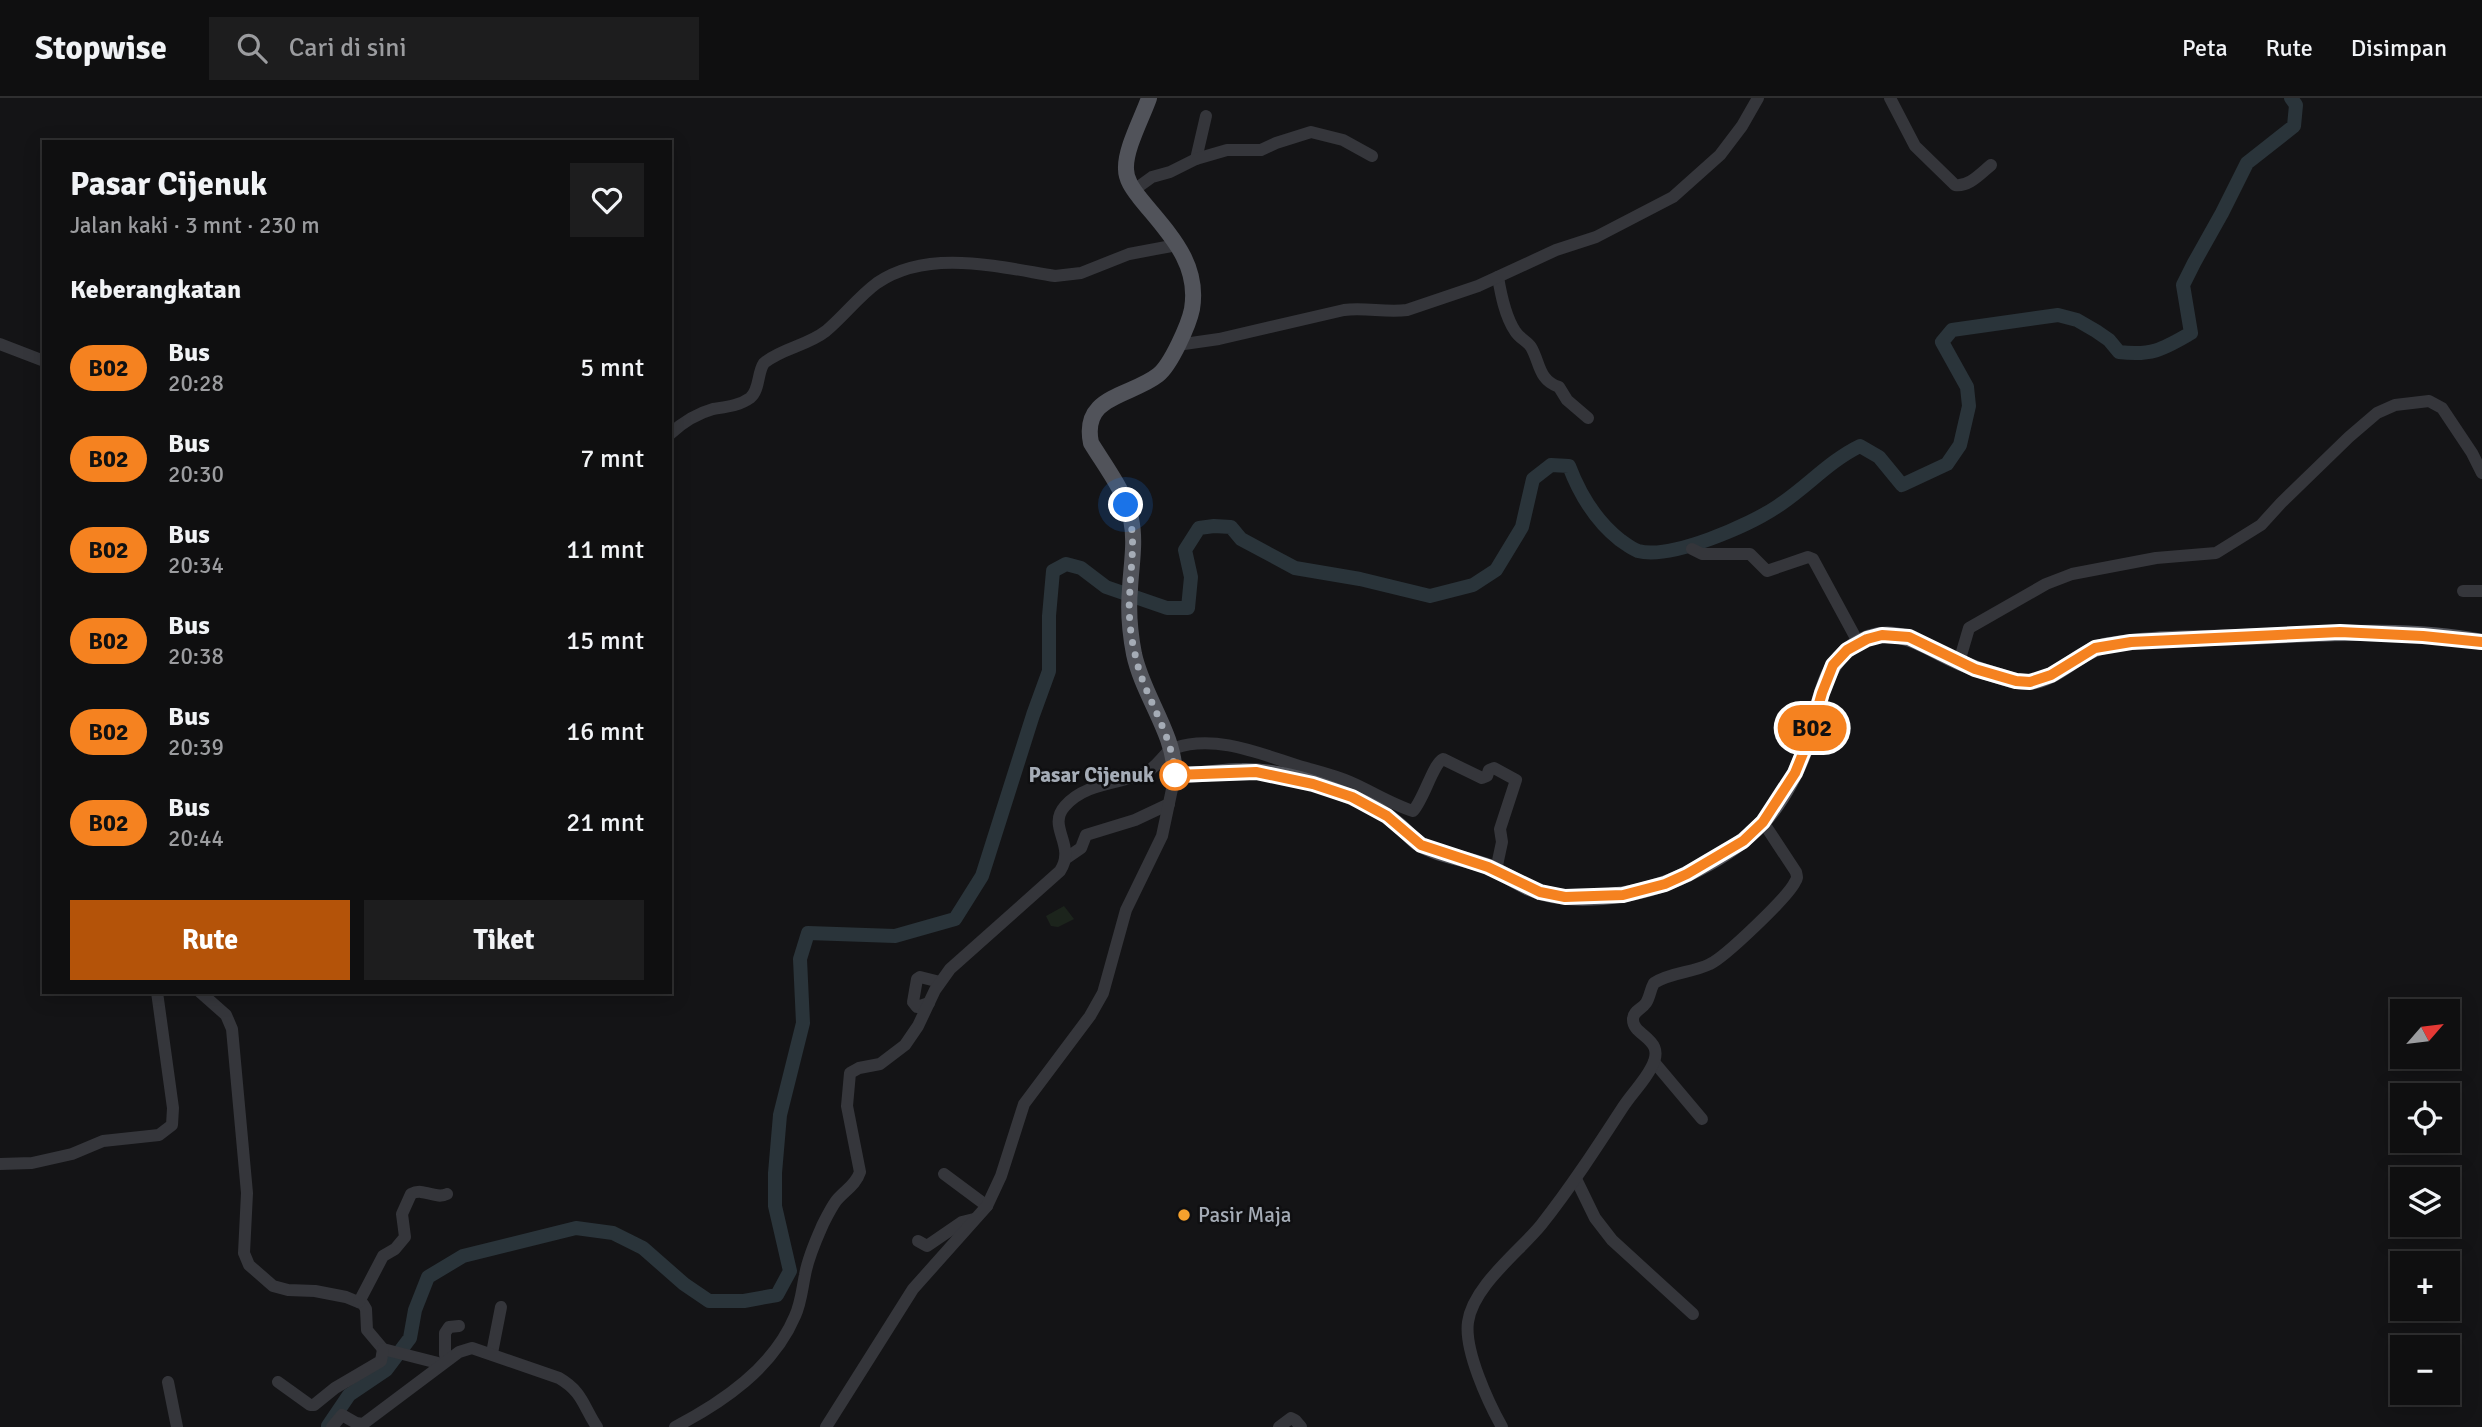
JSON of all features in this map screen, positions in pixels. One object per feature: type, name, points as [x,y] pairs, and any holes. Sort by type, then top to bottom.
[{"type":"main road","points":[[1149,98],[1125,165],[1126,177],[1178,246],[1190,267],[1193,285],[1190,316],[1163,370],[1147,382],[1107,400],[1096,410],[1090,426],[1091,443],[1131,517],[1133,562],[1129,606],[1134,653],[1172,748],[1175,775],[1256,772],[1313,784],[1352,797],[1379,811],[1396,822],[1421,845],[1498,859],[1528,887],[1552,895],[1623,895],[1665,884],[1687,874],[1743,841],[1763,822],[1795,773],[1833,665],[1858,642],[1882,635],[1909,637],[1959,662],[2016,681],[2030,682],[2051,675],[2095,648],[2131,642],[2340,632],[2482,642]]},
{"type":"street","points":[[1177,345],[1229,337],[1357,308],[1395,312],[1407,310],[1440,300],[1556,250],[1596,237],[1672,197],[1720,155],[1742,126],[1758,98]]},
{"type":"street","points":[[1890,98],[1916,146],[1955,185],[1962,186],[1991,165]]},
{"type":"street","points":[[1196,159],[1206,116]]},
{"type":"street","points":[[1134,190],[1152,177],[1170,172],[1196,159],[1227,150],[1261,150],[1311,132],[1343,140],[1372,156]]},
{"type":"street","points":[[672,432],[685,420],[700,413],[727,407],[749,398],[755,391],[764,363],[825,332],[862,295],[905,268],[947,262],[1055,276],[1072,275],[1129,254],[1178,246]]},
{"type":"street","points":[[1498,277],[1508,317],[1516,335],[1530,346],[1538,370],[1553,385],[1559,387],[1567,400],[1588,418]]},
{"type":"street","points":[[0,344],[42,360]]},
{"type":"street","points":[[1959,662],[1969,628],[2046,584],[2072,575],[2131,562],[2209,555],[2239,540],[2261,525],[2349,437],[2383,409],[2429,401],[2435,403],[2449,417],[2482,473]]},
{"type":"street","points":[[1692,549],[1702,554],[1750,554],[1767,571],[1808,557],[1814,559],[1858,642]]},
{"type":"street","points":[[2463,591],[2482,591]]},
{"type":"street","points":[[675,1427],[736,1390],[771,1352],[795,1318],[805,1272],[818,1235],[829,1211],[860,1172],[847,1106],[851,1071],[880,1064],[905,1045],[950,969],[1060,871],[1066,847],[1058,826],[1064,808],[1077,797],[1102,784],[1147,773],[1172,748],[1204,743],[1244,749],[1347,780],[1413,811],[1426,791],[1440,759],[1482,778],[1487,776],[1489,769],[1494,768],[1516,780],[1500,829],[1503,836],[1498,859]]},
{"type":"street","points":[[826,1427],[913,1289],[986,1206],[1001,1176],[1024,1104],[1090,1016],[1103,993],[1126,910],[1162,836],[1175,775]]},
{"type":"street","points":[[1065,859],[1081,849],[1086,835],[1135,820],[1169,804]]},
{"type":"street","points":[[1502,1427],[1489,1404],[1469,1345],[1470,1312],[1490,1279],[1539,1227],[1576,1180],[1654,1062],[1654,1046],[1635,1026],[1633,1020],[1634,1014],[1646,1004],[1654,983],[1675,973],[1702,968],[1717,960],[1770,911],[1796,881],[1796,872],[1763,822]]},
{"type":"street","points":[[929,1003],[917,1007],[913,1002],[917,979],[920,977],[940,982]]},
{"type":"street","points":[[0,1164],[39,1162],[72,1154],[103,1141],[159,1135],[169,1129],[173,1120],[173,1108],[157,994]]},
{"type":"street","points":[[202,994],[226,1016],[232,1029],[247,1193],[244,1245],[246,1260],[252,1269],[272,1286],[288,1290],[315,1291],[359,1303],[366,1309],[368,1333],[384,1350],[445,1362]]},
{"type":"street","points":[[1654,1062],[1702,1119]]},
{"type":"street","points":[[944,1174],[986,1206]]},
{"type":"street","points":[[1576,1180],[1595,1218],[1612,1240],[1693,1314]]},
{"type":"street","points":[[359,1303],[383,1256],[395,1249],[405,1237],[402,1213],[411,1194],[421,1192],[440,1197],[447,1194]]},
{"type":"street","points":[[918,1241],[927,1246],[962,1222],[976,1219]]},
{"type":"street","points":[[492,1353],[501,1307]]},
{"type":"street","points":[[445,1362],[445,1333],[449,1327],[459,1326]]},
{"type":"street","points":[[332,1427],[342,1415],[363,1424],[463,1349],[472,1348],[559,1378],[571,1385],[582,1397],[597,1427]]},
{"type":"street","points":[[278,1382],[305,1402],[314,1405],[335,1388],[381,1361],[384,1350]]},
{"type":"street","points":[[168,1382],[177,1427]]},
{"type":"street","points":[[1279,1427],[1291,1418],[1301,1427]]},
{"type":"shaded area","points":[[1064,906],[1074,919],[1058,927],[1051,926],[1046,916]]},
{"type":"waterway","points":[[328,1426],[349,1395],[386,1370],[410,1338],[415,1310],[428,1277],[463,1256],[576,1228],[613,1233],[643,1248],[684,1284],[709,1301],[744,1301],[777,1295],[790,1271],[775,1206],[775,1173],[780,1115],[803,1023],[800,959],[808,933],[895,936],[955,919],[982,876],[1049,671],[1049,616],[1053,571],[1066,564],[1081,568],[1106,587],[1167,608],[1188,608],[1191,577],[1185,550],[1199,528],[1231,527],[1241,539],[1295,568],[1360,579],[1430,596],[1473,585],[1496,570],[1522,527],[1533,479],[1551,465],[1569,466],[1590,507],[1611,533],[1638,551],[1652,552],[1689,546],[1710,539],[1765,514],[1838,459],[1860,446],[1879,457],[1902,485],[1947,464],[1960,445],[1969,406],[1967,387],[1942,342],[1952,330],[2058,315],[2077,320],[2096,331],[2109,340],[2119,352],[2131,353],[2157,350],[2191,333],[2183,285],[2247,163],[2294,126],[2296,105],[2291,98]]},
{"type":"bus line","name":"B02","points":[[1175,775],[1241,771],[1279,775],[1313,784],[1352,797],[1387,816],[1421,845],[1488,867],[1540,892],[1565,897],[1623,895],[1665,884],[1687,874],[1743,841],[1763,822],[1795,773],[1833,665],[1847,650],[1867,639],[1882,635],[1909,637],[1975,669],[2016,681],[2030,682],[2051,675],[2095,648],[2131,642],[2340,632],[2482,642]]},
{"type":"place","name":"Pasar Cijenuk","points":[[1175,775]]},
{"type":"place","name":"Pasir Maja","points":[[1184,1215]]},
{"type":"route","points":[[1126,505],[1133,530],[1129,606],[1134,653],[1150,699],[1170,743],[1175,775]]}]
